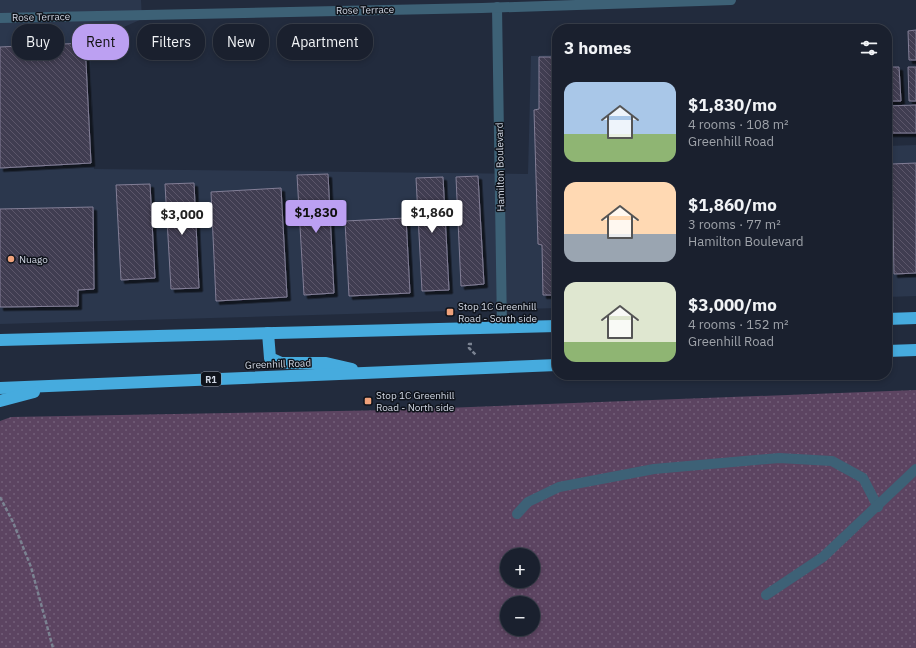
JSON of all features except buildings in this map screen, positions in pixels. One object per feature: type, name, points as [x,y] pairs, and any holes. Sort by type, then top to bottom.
[{"type":"highway","points":[[892,318],[916,318]]},
{"type":"highway","points":[[0,340],[552,326]]},
{"type":"highway","points":[[268,333],[270,358],[281,363],[326,363],[365,373]]},
{"type":"highway","points":[[892,351],[916,350]]},
{"type":"highway","name":"Greenhill Road","points":[[0,388],[552,365]]},
{"type":"highway","points":[[0,401],[58,386]]},
{"type":"street","name":"Rose Terrace","points":[[0,18],[482,4],[497,7],[511,3],[731,0]]},
{"type":"street","name":"Hamilton Boulevard","points":[[497,7],[502,328]]},
{"type":"street","points":[[517,514],[528,502],[559,487],[654,469],[779,458],[832,461],[863,478],[878,507]]},
{"type":"street","points":[[766,595],[823,557],[878,507],[916,469]]},
{"type":"path","points":[[0,497],[31,567],[53,648]]},
{"type":"shaded area","points":[[0,0],[141,0],[142,19],[129,25],[72,24],[72,60],[91,60],[94,169],[528,174],[531,56],[552,55],[552,308],[0,324]]},
{"type":"shaded area","points":[[916,145],[916,296],[892,297],[892,146]]},
{"type":"shaded area","points":[[916,390],[916,648],[0,648],[0,421],[11,417],[393,410]]},
{"type":"place","name":"Nuago","points":[[11,259]]},
{"type":"place","name":"Stop 1C Greenhill Road - South side","points":[[450,312]]},
{"type":"place","name":"Stop 1C Greenhill Road - North side","points":[[368,401]]}]
